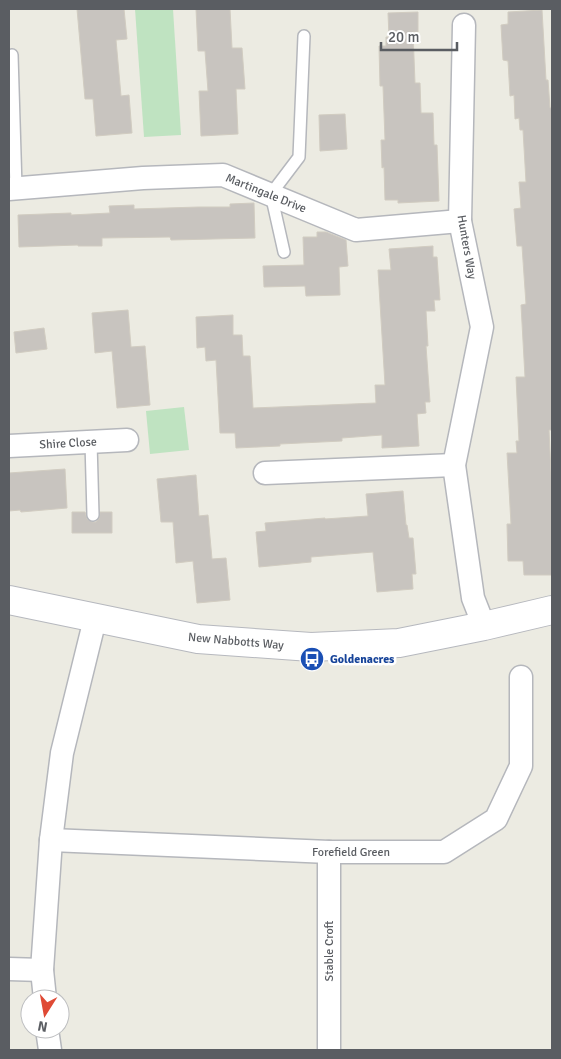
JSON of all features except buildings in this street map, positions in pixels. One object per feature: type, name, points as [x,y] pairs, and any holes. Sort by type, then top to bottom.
[{"type":"street","name":"Hunters Way","points":[[464,25],[460,221],[482,327],[454,465],[473,598],[484,626]]},
{"type":"street","name":"Martingale Drive","points":[[12,189],[143,178],[223,175],[356,230],[460,221]]},
{"type":"street","name":"Shire Close","points":[[9,446],[127,440]]},
{"type":"street","points":[[265,473],[454,465]]},
{"type":"street","name":"New Nabbotts Way","points":[[9,600],[198,639],[311,648],[399,643],[552,610]]},
{"type":"street","points":[[43,989],[42,970],[51,840],[62,752],[95,619]]},
{"type":"street","name":"Forefield Green","points":[[51,840],[329,852],[444,852],[496,819],[521,766],[521,677]]},
{"type":"street","name":"Stable Croft","points":[[329,852],[329,1050]]},
{"type":"street","points":[[9,969],[42,970]]},
{"type":"lane","points":[[284,252],[271,194],[299,157],[304,36]]},
{"type":"lane","points":[[12,55],[12,189]]},
{"type":"lane","points":[[90,442],[93,515]]},
{"type":"green space","points":[[135,9],[173,9],[181,135],[144,137]]},
{"type":"green space","points":[[184,407],[189,450],[150,454],[146,411]]},
{"type":"place","name":"Goldenacres","points":[[312,659]]}]
